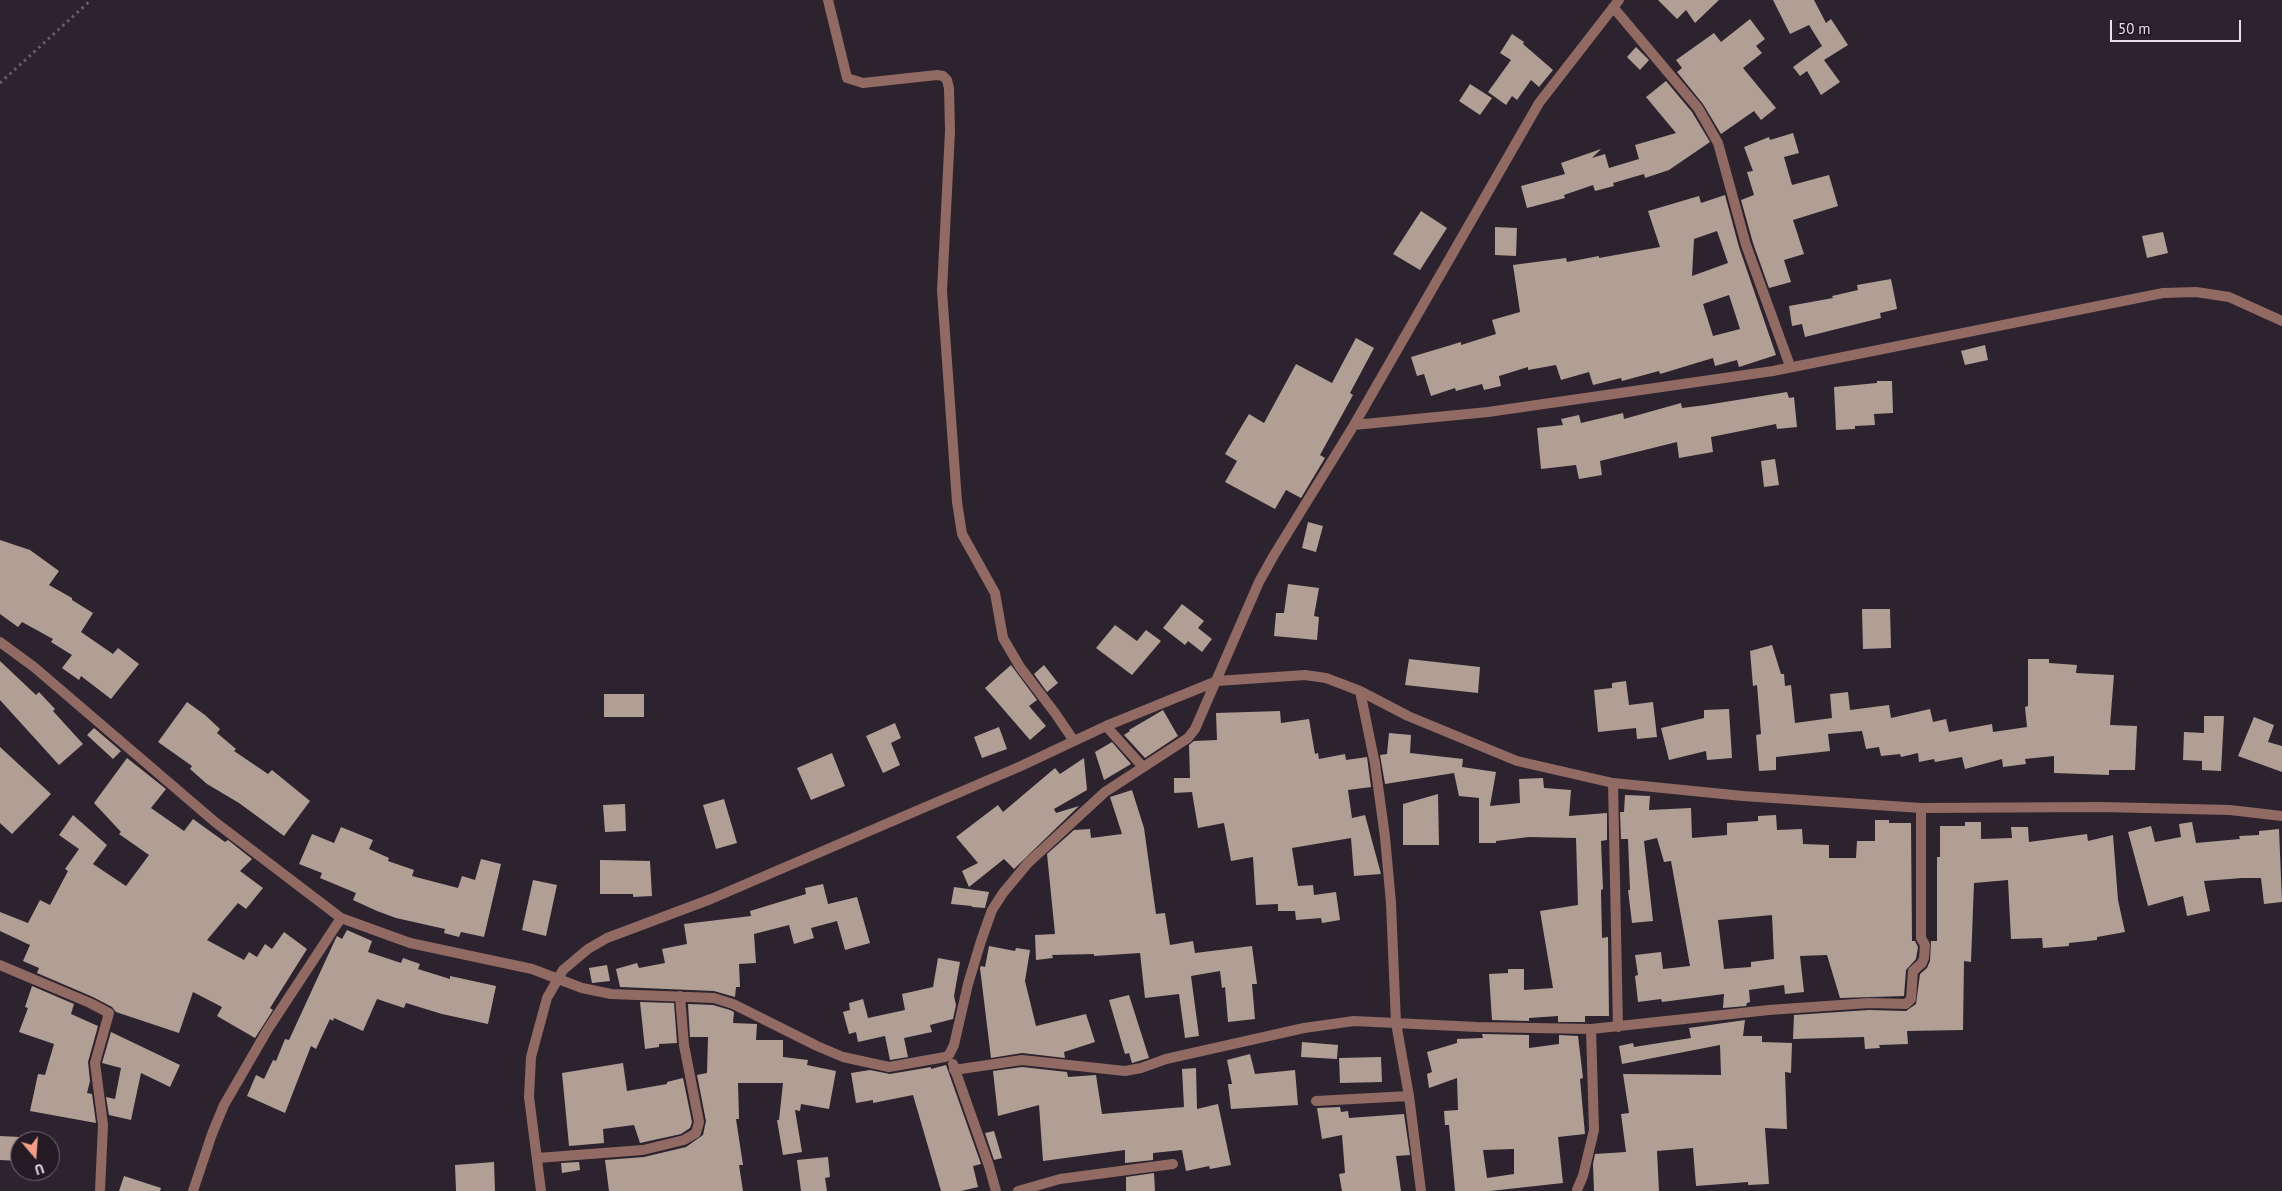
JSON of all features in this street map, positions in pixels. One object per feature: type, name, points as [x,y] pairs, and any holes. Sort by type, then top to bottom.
[{"type":"street","points":[[828,0],[847,78],[863,83],[937,75],[943,76],[947,80],[949,88],[950,131],[942,291],[957,502],[962,534],[995,593],[1003,638],[1020,667],[1055,712],[1074,741]]},
{"type":"street","points":[[0,642],[34,667],[215,822],[341,918],[410,943],[532,969],[575,986],[611,994],[714,998],[734,1004],[843,1057],[889,1067],[939,1059],[949,1055],[954,1045],[968,984],[981,940],[992,910],[1003,893],[1028,863],[1105,792],[1188,738],[1202,716],[1224,660],[1259,582],[1354,425],[1539,103],[1616,3],[1698,108],[1718,143],[1746,245],[1790,366]]},
{"type":"street","points":[[1354,425],[1488,412],[1772,371],[2163,293],[2196,292],[2229,297],[2282,321]]},
{"type":"street","points":[[541,1191],[529,1097],[531,1057],[552,977],[588,949],[607,938],[711,899],[1021,766],[1106,726],[1218,678],[1305,675],[1326,678],[1360,691],[1408,716],[1517,761],[1613,783],[1743,796],[1921,808],[2102,807],[2230,810],[2282,816]]},
{"type":"street","points":[[1360,691],[1375,764],[1385,837],[1391,903],[1396,1023],[1409,1096],[1421,1191]]},
{"type":"street","points":[[1106,726],[1143,767]]},
{"type":"street","points":[[1613,783],[1618,1027]]},
{"type":"street","points":[[954,1070],[1022,1060],[1125,1071],[1141,1068],[1166,1059],[1304,1028],[1354,1021],[1477,1027],[1591,1029],[1770,1010],[1869,1003],[1909,1003],[1912,997],[1914,971],[1924,962],[1924,945],[1921,938],[1921,808]]},
{"type":"street","points":[[193,1191],[224,1105],[268,1029],[341,918]]},
{"type":"street","points":[[0,965],[109,1013],[95,1063],[103,1125],[100,1191]]},
{"type":"street","points":[[536,1158],[643,1150],[684,1140],[696,1133],[699,1122],[684,1045],[680,996]]},
{"type":"street","points":[[1577,1190],[1584,1176],[1594,1130],[1591,1029]]},
{"type":"street","points":[[949,1055],[989,1166],[996,1191]]},
{"type":"street","points":[[1316,1101],[1409,1096]]},
{"type":"street","points":[[1018,1191],[1060,1179],[1173,1164]]},
{"type":"path","points":[[0,83],[92,0]]},
{"type":"building","points":[[1658,0],[1719,0],[1695,23],[1686,10],[1677,19]]},
{"type":"building","points":[[1773,0],[1814,0],[1826,23],[1831,19],[1848,45],[1824,60],[1840,82],[1821,95],[1807,71],[1800,76],[1793,67],[1822,46],[1809,25],[1790,34]]},
{"type":"building","points":[[1750,19],[1765,39],[1756,46],[1762,53],[1743,68],[1776,108],[1761,120],[1754,111],[1721,134],[1703,104],[1677,72],[1682,68],[1676,60],[1714,33],[1721,42]]},
{"type":"building","points":[[1512,34],[1524,42],[1523,44],[1553,70],[1539,87],[1531,80],[1517,100],[1512,96],[1506,105],[1488,92],[1511,60],[1500,53]]},
{"type":"building","points":[[1636,47],[1649,60],[1640,70],[1627,57]]},
{"type":"building","points":[[1666,81],[1692,112],[1710,142],[1669,170],[1645,178],[1644,174],[1613,183],[1614,186],[1595,191],[1593,185],[1564,195],[1565,198],[1527,208],[1521,186],[1565,174],[1561,163],[1601,149],[1592,158],[1605,154],[1609,168],[1639,159],[1635,145],[1676,133],[1646,97]]},
{"type":"building","points":[[1470,84],[1492,98],[1480,115],[1459,101]]},
{"type":"building","points":[[1793,133],[1799,153],[1784,157],[1792,185],[1829,175],[1838,206],[1793,220],[1804,254],[1784,260],[1791,282],[1769,288],[1753,243],[1741,200],[1754,195],[1747,172],[1753,171],[1744,147],[1769,137],[1770,140]]},
{"type":"building","points":[[1725,195],[1739,247],[1776,355],[1739,367],[1737,360],[1715,366],[1713,358],[1660,374],[1659,371],[1622,381],[1621,378],[1593,385],[1589,372],[1561,380],[1556,365],[1528,370],[1528,367],[1499,376],[1501,386],[1484,390],[1482,384],[1456,391],[1455,388],[1431,396],[1424,374],[1417,376],[1411,357],[1496,334],[1492,320],[1520,312],[1513,265],[1566,258],[1567,262],[1660,247],[1648,211],[1699,196],[1701,203]],"holes":[[[1717,231],[1728,263],[1692,276],[1694,239]],[[1729,295],[1740,329],[1713,336],[1703,304]]]},
{"type":"building","points":[[1421,211],[1447,228],[1420,270],[1393,254]]},
{"type":"building","points":[[1495,227],[1517,228],[1516,256],[1495,255]]},
{"type":"building","points":[[2163,232],[2168,253],[2147,258],[2142,236]]},
{"type":"building","points":[[1891,279],[1897,309],[1880,313],[1881,318],[1805,337],[1802,324],[1792,326],[1789,306],[1833,298],[1832,296],[1858,290],[1857,285]]},
{"type":"building","points":[[1356,338],[1374,348],[1350,393],[1353,395],[1320,455],[1325,458],[1301,498],[1286,490],[1275,509],[1225,482],[1237,461],[1225,454],[1249,414],[1264,423],[1296,364],[1332,383]]},
{"type":"building","points":[[1985,345],[1988,360],[1965,365],[1961,351]]},
{"type":"building","points":[[1877,381],[1892,381],[1893,413],[1874,414],[1875,425],[1855,426],[1855,429],[1836,430],[1834,387],[1877,383]]},
{"type":"building","points":[[1787,392],[1789,398],[1794,397],[1797,427],[1777,429],[1776,424],[1711,437],[1713,452],[1679,458],[1677,442],[1600,461],[1602,475],[1579,479],[1576,465],[1541,469],[1537,428],[1563,425],[1561,419],[1579,415],[1581,423],[1623,413],[1624,419],[1681,403],[1682,408]]},
{"type":"building","points":[[1775,459],[1779,485],[1764,487],[1761,461]]},
{"type":"building","points":[[1308,522],[1323,526],[1316,552],[1302,548]]},
{"type":"building","points":[[0,540],[30,550],[59,571],[49,585],[93,613],[81,632],[113,654],[118,648],[139,664],[111,699],[81,676],[79,680],[62,668],[72,655],[51,642],[53,639],[22,622],[18,627],[0,614]]},
{"type":"building","points":[[1288,584],[1319,588],[1314,616],[1319,617],[1317,640],[1274,636],[1276,613],[1284,613]]},
{"type":"building","points":[[1182,604],[1204,621],[1198,628],[1212,639],[1202,652],[1188,641],[1185,645],[1163,628]]},
{"type":"building","points":[[1862,609],[1890,609],[1891,648],[1863,649]]},
{"type":"building","points":[[1115,625],[1137,641],[1146,630],[1161,641],[1132,675],[1096,648]]},
{"type":"building","points":[[1772,645],[1781,674],[1784,674],[1785,686],[1791,685],[1795,723],[1832,718],[1830,694],[1848,692],[1850,710],[1889,705],[1891,718],[1930,709],[1933,722],[1946,719],[1949,732],[1992,724],[1993,732],[2027,727],[2025,707],[2028,706],[2028,659],[2049,659],[2049,663],[2077,665],[2076,673],[2114,675],[2110,725],[2137,726],[2135,770],[2109,770],[2109,775],[2054,773],[2054,756],[2025,759],[2026,764],[2003,767],[2002,759],[1965,769],[1962,757],[1935,762],[1934,759],[1919,762],[1918,753],[1901,757],[1900,754],[1881,756],[1879,747],[1866,749],[1862,731],[1828,734],[1830,751],[1776,757],[1776,770],[1759,771],[1756,735],[1761,734],[1757,685],[1753,686],[1750,651]]},
{"type":"building","points":[[1409,659],[1480,667],[1478,693],[1405,685]]},
{"type":"building","points":[[0,661],[36,695],[39,692],[55,709],[53,711],[83,744],[59,765],[0,700]]},
{"type":"building","points":[[1011,665],[1037,700],[1029,706],[1046,726],[1030,740],[985,688]]},
{"type":"building","points":[[1044,665],[1058,683],[1047,692],[1034,674]]},
{"type":"building","points":[[1626,681],[1629,705],[1653,702],[1657,737],[1637,739],[1636,728],[1598,732],[1594,690],[1612,688],[1612,683]]},
{"type":"building","points":[[604,694],[644,694],[644,717],[604,717]]},
{"type":"building","points":[[187,702],[220,729],[217,733],[236,749],[234,751],[268,774],[272,770],[310,801],[284,836],[239,803],[207,784],[190,769],[192,766],[158,742]]},
{"type":"building","points":[[1729,709],[1732,758],[1707,760],[1706,751],[1669,760],[1661,728],[1704,718],[1704,710]]},
{"type":"building","points":[[1163,710],[1178,736],[1145,758],[1124,735],[1129,730]]},
{"type":"building","points":[[1280,711],[1281,723],[1309,719],[1315,754],[1318,753],[1319,759],[1345,754],[1346,760],[1367,757],[1371,787],[1348,790],[1352,818],[1365,815],[1381,874],[1354,876],[1351,838],[1292,848],[1298,886],[1313,885],[1314,895],[1336,892],[1340,920],[1322,923],[1321,918],[1296,920],[1295,911],[1278,911],[1278,904],[1256,905],[1253,857],[1231,861],[1224,823],[1198,828],[1192,792],[1174,793],[1174,778],[1190,778],[1189,745],[1194,741],[1217,740],[1216,713]]},
{"type":"building","points":[[2204,716],[2224,716],[2221,771],[2202,770],[2202,761],[2183,760],[2184,732],[2204,733]]},
{"type":"building","points":[[2254,717],[2274,725],[2268,742],[2282,746],[2282,772],[2238,756]]},
{"type":"building","points":[[895,723],[901,738],[891,743],[900,765],[883,773],[866,736]]},
{"type":"building","points":[[999,727],[1007,749],[982,758],[974,737]]},
{"type":"building","points":[[94,728],[121,751],[113,759],[87,735]]},
{"type":"building","points":[[1389,733],[1411,735],[1410,753],[1463,759],[1462,767],[1496,772],[1490,806],[1520,803],[1519,779],[1543,778],[1544,788],[1571,790],[1569,816],[1607,813],[1607,840],[1601,841],[1603,889],[1601,890],[1602,938],[1608,937],[1609,1016],[1585,1016],[1585,1022],[1558,1022],[1558,1016],[1529,1018],[1529,1021],[1492,1020],[1489,974],[1508,973],[1508,969],[1524,969],[1524,990],[1553,988],[1540,911],[1578,905],[1576,838],[1529,837],[1496,841],[1496,843],[1479,843],[1479,798],[1459,796],[1454,773],[1385,784],[1380,755],[1387,754]]},
{"type":"building","points":[[1112,742],[1131,764],[1104,780],[1095,752]]},
{"type":"building","points":[[0,747],[51,794],[12,834],[0,823]]},
{"type":"building","points":[[832,753],[845,786],[811,800],[797,768]]},
{"type":"building","points":[[127,758],[166,789],[151,808],[184,831],[193,819],[225,842],[228,840],[252,859],[240,871],[263,888],[246,909],[238,903],[207,940],[244,960],[249,952],[257,957],[265,944],[272,949],[284,932],[307,949],[270,1008],[273,1010],[255,1038],[217,1016],[222,1007],[193,992],[179,1033],[116,1012],[112,1007],[93,997],[37,973],[39,968],[23,961],[30,945],[0,931],[0,912],[28,923],[40,900],[50,905],[68,871],[65,869],[79,849],[59,835],[73,815],[107,845],[93,864],[126,886],[149,855],[119,834],[121,832],[94,803]]},
{"type":"building","points":[[1084,758],[1087,790],[1054,809],[1056,813],[1079,806],[1014,869],[1004,859],[969,887],[962,871],[978,863],[956,837],[998,805],[1003,812],[1055,768],[1060,774]]},
{"type":"building","points":[[1132,790],[1144,828],[1156,914],[1165,913],[1170,945],[1193,941],[1195,953],[1252,946],[1257,984],[1252,984],[1255,1019],[1228,1022],[1225,987],[1222,988],[1220,971],[1191,976],[1199,1036],[1185,1038],[1179,994],[1145,998],[1140,953],[1094,956],[1094,954],[1052,955],[1053,958],[1036,960],[1035,935],[1055,934],[1047,854],[1074,830],[1090,829],[1091,838],[1122,834],[1110,797]]},
{"type":"building","points":[[1438,794],[1439,845],[1403,845],[1403,804]]},
{"type":"building","points":[[1625,795],[1650,796],[1649,810],[1691,808],[1692,838],[1727,835],[1727,823],[1758,821],[1758,816],[1776,815],[1777,830],[1802,829],[1803,844],[1829,845],[1829,858],[1856,858],[1857,841],[1875,841],[1875,820],[1889,820],[1889,823],[1911,823],[1912,941],[1915,941],[1918,947],[1916,959],[1906,970],[1904,996],[1840,998],[1827,955],[1800,956],[1804,992],[1785,994],[1784,985],[1749,990],[1750,1002],[1746,1006],[1723,1008],[1724,994],[1662,1002],[1661,999],[1638,1002],[1635,976],[1638,975],[1635,955],[1661,952],[1663,969],[1690,966],[1671,861],[1664,862],[1657,838],[1644,841],[1653,921],[1632,923],[1628,890],[1630,890],[1628,839],[1621,839],[1620,812],[1624,812]],"holes":[[[1772,915],[1774,959],[1751,962],[1751,967],[1724,969],[1718,920]]]},
{"type":"building","points":[[724,799],[737,843],[716,849],[703,805]]},
{"type":"building","points":[[625,804],[626,831],[605,832],[603,805]]},
{"type":"building","points":[[1965,822],[1981,822],[1981,839],[2012,838],[2011,827],[2028,827],[2029,842],[2087,834],[2088,841],[2113,835],[2118,900],[2125,932],[2097,937],[2097,940],[2069,943],[2069,946],[2043,948],[2042,938],[2011,939],[2008,880],[1974,883],[1971,962],[1964,961],[1963,1030],[1907,1031],[1908,1044],[1879,1045],[1880,1048],[1865,1049],[1864,1037],[1793,1039],[1794,1015],[1869,1010],[1906,1011],[1916,1004],[1920,974],[1927,968],[1930,961],[1931,941],[1937,941],[1937,857],[1940,857],[1940,826],[1965,826]]},
{"type":"building","points":[[2192,822],[2196,843],[2240,839],[2239,836],[2259,835],[2259,831],[2279,829],[2282,902],[2264,904],[2261,878],[2242,878],[2204,881],[2210,911],[2187,916],[2183,896],[2148,906],[2128,832],[2151,826],[2155,842],[2181,837],[2179,824]]},
{"type":"building","points":[[341,827],[373,840],[369,849],[389,858],[388,861],[414,870],[412,876],[458,888],[462,876],[475,880],[481,859],[501,864],[484,937],[461,932],[459,937],[444,933],[445,929],[396,918],[377,911],[353,900],[356,893],[320,878],[322,873],[299,864],[312,834],[334,843]]},
{"type":"building","points":[[600,860],[650,861],[652,896],[633,897],[633,894],[600,894]]},
{"type":"building","points":[[533,880],[557,885],[546,936],[522,930]]},
{"type":"building","points":[[823,884],[828,904],[857,897],[870,943],[845,950],[837,921],[811,928],[814,938],[794,944],[789,925],[754,934],[756,963],[739,964],[740,987],[736,987],[735,997],[714,991],[620,987],[616,969],[637,963],[639,968],[665,963],[662,949],[687,944],[684,924],[751,916],[750,911],[806,894],[805,888]]},
{"type":"building","points":[[954,887],[989,892],[985,908],[951,904]]},
{"type":"building","points":[[347,930],[372,941],[368,952],[401,963],[403,958],[420,964],[418,969],[450,979],[450,976],[496,986],[488,1024],[442,1014],[406,1003],[404,1008],[377,999],[363,1031],[334,1018],[333,1021],[330,1019],[316,1049],[311,1046],[285,1113],[247,1096],[256,1075],[264,1079],[273,1060],[276,1061],[285,1039],[289,1040],[337,936],[342,939]]},
{"type":"building","points":[[989,946],[1015,951],[1016,948],[1030,950],[1025,981],[1036,1026],[1086,1014],[1095,1042],[1064,1052],[1065,1058],[1022,1053],[991,1058],[980,968],[981,966],[985,967]]},
{"type":"building","points":[[938,958],[960,962],[954,996],[956,1005],[953,1019],[930,1025],[932,1032],[904,1038],[908,1057],[890,1060],[885,1036],[858,1042],[856,1032],[849,1034],[843,1012],[850,1010],[849,1003],[863,999],[868,1018],[905,1010],[902,994],[933,987]]},
{"type":"building","points":[[607,965],[610,981],[592,983],[589,968]]},
{"type":"building","points":[[32,986],[74,1004],[71,1014],[98,1026],[88,1062],[90,1081],[87,1093],[92,1094],[96,1123],[30,1111],[38,1074],[45,1075],[54,1044],[19,1032],[28,1008],[25,1007]]},
{"type":"building","points":[[1129,995],[1149,1058],[1132,1063],[1129,1053],[1125,1054],[1109,1000]]},
{"type":"building","points":[[640,1002],[674,1003],[677,1043],[659,1044],[659,1047],[645,1049]]},
{"type":"building","points":[[688,1004],[713,1005],[730,1010],[734,1012],[733,1023],[757,1024],[756,1040],[783,1040],[783,1057],[808,1060],[807,1065],[836,1071],[829,1109],[801,1104],[800,1111],[795,1110],[802,1152],[783,1155],[777,1120],[779,1120],[783,1083],[738,1083],[739,1119],[736,1119],[743,1165],[739,1165],[743,1191],[609,1191],[605,1160],[644,1157],[686,1147],[703,1135],[706,1121],[697,1075],[707,1073],[708,1037],[690,1037]]},
{"type":"building","points":[[1745,1020],[1743,1036],[1762,1036],[1762,1042],[1792,1043],[1791,1073],[1785,1072],[1787,1129],[1765,1128],[1769,1184],[1748,1185],[1748,1182],[1696,1186],[1693,1148],[1657,1151],[1659,1191],[1594,1191],[1593,1164],[1595,1154],[1626,1152],[1621,1114],[1629,1113],[1623,1074],[1721,1075],[1720,1045],[1622,1064],[1619,1046],[1633,1043],[1634,1047],[1691,1038],[1689,1028]]},
{"type":"building","points":[[111,1032],[180,1065],[170,1087],[141,1073],[131,1120],[109,1115],[106,1097],[115,1099],[121,1068],[102,1063]]},
{"type":"building","points":[[1482,1034],[1529,1035],[1529,1048],[1559,1044],[1559,1035],[1578,1036],[1583,1078],[1580,1079],[1585,1134],[1558,1137],[1563,1183],[1490,1191],[1455,1191],[1449,1125],[1445,1125],[1444,1111],[1458,1110],[1457,1078],[1429,1088],[1427,1074],[1432,1072],[1427,1052],[1457,1043],[1457,1039],[1483,1038]],"holes":[[[1514,1149],[1514,1174],[1487,1178],[1483,1150]]]},
{"type":"building","points":[[1302,1042],[1338,1045],[1337,1059],[1301,1057]]},
{"type":"building","points":[[1250,1054],[1255,1074],[1295,1070],[1298,1105],[1231,1109],[1228,1084],[1232,1084],[1227,1060]]},
{"type":"building","points":[[1381,1057],[1382,1082],[1340,1083],[1339,1058]]},
{"type":"building","points":[[623,1063],[627,1091],[667,1084],[667,1082],[683,1078],[692,1122],[690,1128],[681,1134],[640,1143],[634,1125],[603,1129],[604,1143],[569,1146],[562,1073]]},
{"type":"building","points":[[946,1065],[981,1164],[973,1166],[978,1187],[961,1191],[941,1191],[913,1095],[873,1103],[873,1100],[856,1103],[851,1073],[870,1070],[890,1074],[931,1067],[931,1069]]},
{"type":"building","points":[[1022,1067],[1067,1072],[1068,1077],[1096,1075],[1102,1114],[1184,1107],[1182,1069],[1196,1068],[1197,1109],[1218,1104],[1231,1165],[1210,1169],[1209,1166],[1186,1171],[1182,1150],[1153,1153],[1153,1160],[1125,1163],[1125,1150],[1043,1161],[1039,1105],[998,1116],[993,1071]]},
{"type":"building","points":[[1340,1107],[1341,1112],[1348,1111],[1349,1118],[1404,1114],[1410,1155],[1396,1156],[1401,1191],[1342,1191],[1339,1174],[1345,1173],[1342,1135],[1322,1139],[1317,1108]]},
{"type":"building","points":[[994,1131],[1002,1158],[994,1160],[985,1133]]},
{"type":"building","points":[[0,1136],[10,1136],[10,1160],[0,1160]]},
{"type":"building","points":[[828,1157],[830,1177],[825,1178],[827,1191],[801,1191],[797,1160]]},
{"type":"building","points":[[494,1162],[495,1191],[456,1191],[455,1165]]},
{"type":"building","points":[[579,1162],[580,1170],[562,1173],[561,1163]]},
{"type":"building","points":[[1154,1173],[1155,1191],[1126,1191],[1126,1177]]},
{"type":"building","points":[[124,1176],[161,1188],[160,1191],[119,1191]]}]
